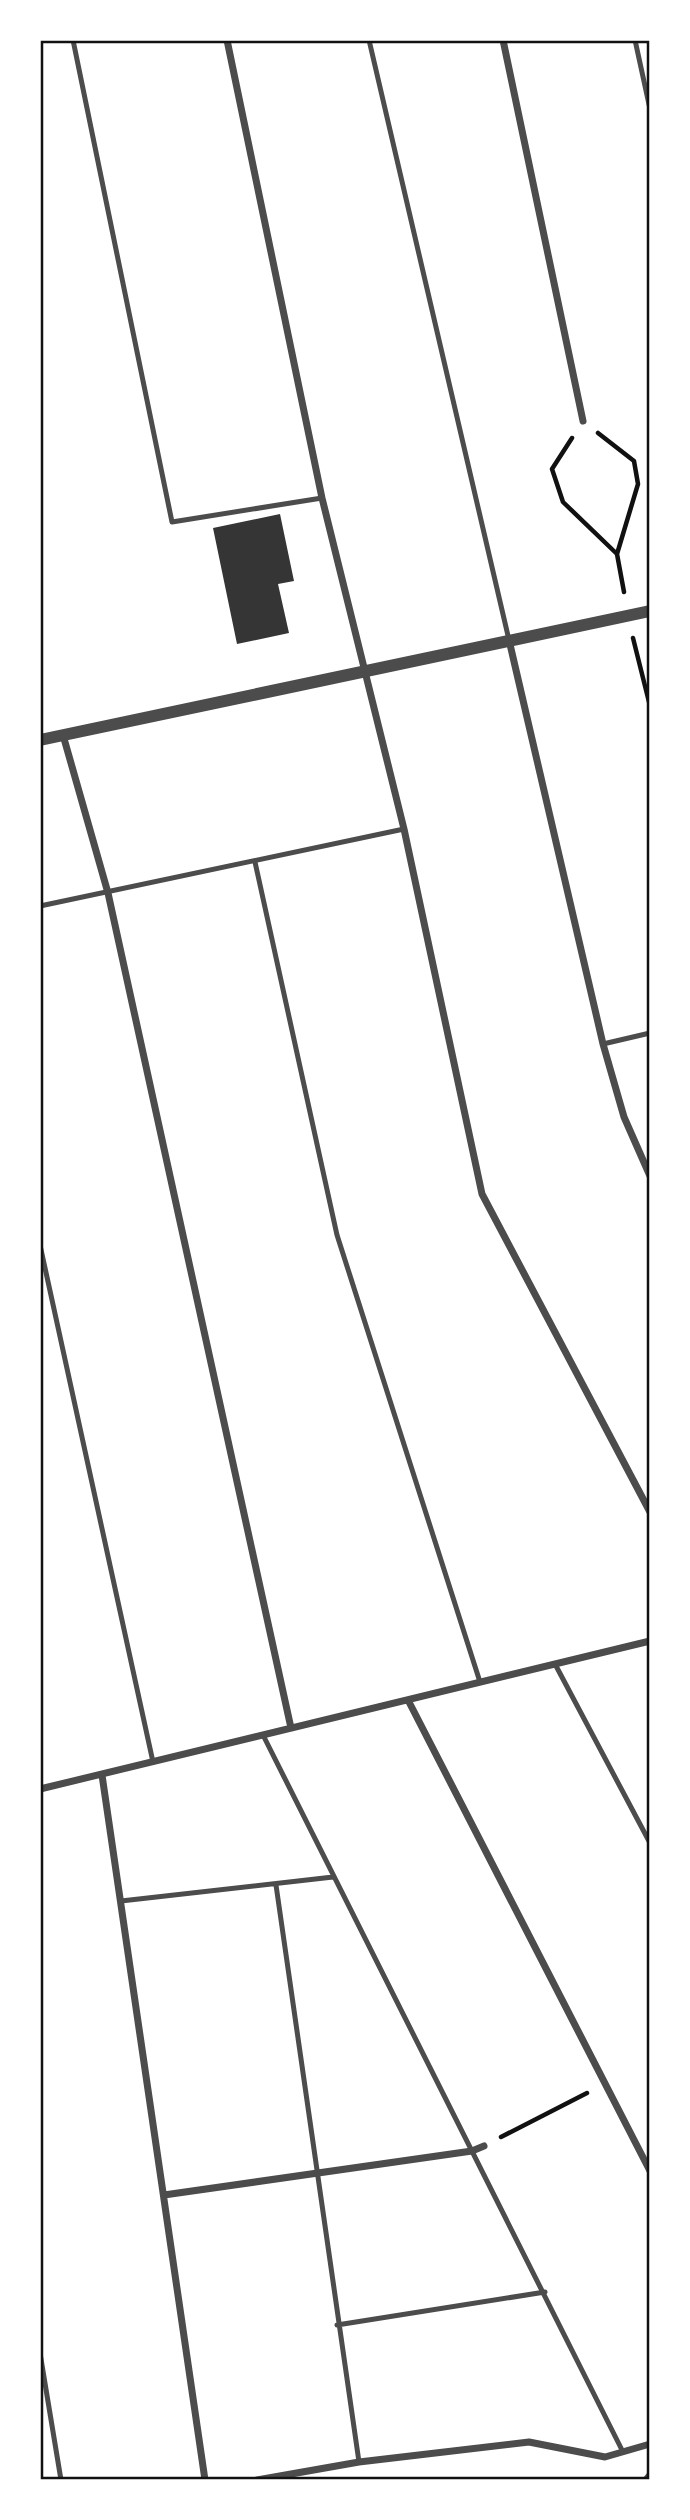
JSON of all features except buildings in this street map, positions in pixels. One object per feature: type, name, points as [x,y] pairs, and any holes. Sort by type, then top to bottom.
[{"type":"street","points":[[227,40],[322,498],[404,829],[482,1194],[650,1512]]},
{"type":"street","points":[[503,40],[583,421]]},
{"type":"street","points":[[40,740],[650,611]]},
{"type":"street","points":[[509,640],[603,1044],[624,1117],[650,1176]]},
{"type":"street","points":[[63,735],[108,893],[291,1728]]},
{"type":"street","points":[[40,1789],[650,1641]]},
{"type":"street","points":[[408,1700],[650,2171]]},
{"type":"street","points":[[102,1775],[205,2480]]},
{"type":"street","points":[[164,2195],[471,2151],[484,2146]]},
{"type":"street","points":[[257,2480],[359,2462],[529,2442],[605,2457],[650,2444]]},
{"type":"street","points":[[646,2480],[650,2475]]},
{"type":"lane","points":[[73,40],[172,523],[322,498]]},
{"type":"lane","points":[[369,40],[509,640]]},
{"type":"lane","points":[[635,40],[650,109]]},
{"type":"lane","points":[[40,906],[404,829]]},
{"type":"lane","points":[[256,862],[337,1235],[481,1682]]},
{"type":"lane","points":[[603,1044],[650,1033]]},
{"type":"lane","points":[[40,1245],[153,1762]]},
{"type":"lane","points":[[555,1664],[650,1843]]},
{"type":"lane","points":[[263,1735],[623,2452]]},
{"type":"lane","points":[[121,1901],[333,1877]]},
{"type":"lane","points":[[276,1885],[337,2325],[359,2462]]},
{"type":"lane","points":[[337,2325],[545,2292]]},
{"type":"lane","points":[[40,2353],[61,2480]]},
{"type":"path","points":[[617,554],[563,502],[552,469],[583,421],[634,461],[638,484],[617,554],[628,615],[650,706]]},
{"type":"path","points":[[484,2146],[603,2084]]}]
